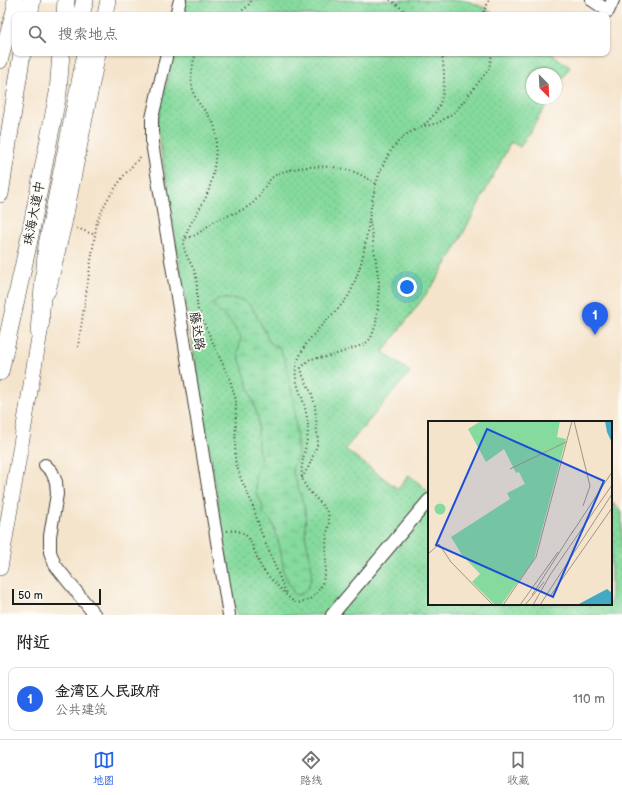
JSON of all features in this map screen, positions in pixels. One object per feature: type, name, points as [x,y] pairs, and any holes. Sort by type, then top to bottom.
[{"type":"highway","points":[[18,5],[32,0]]},
{"type":"highway","points":[[65,12],[66,0]]},
{"type":"highway","points":[[82,12],[85,0]]},
{"type":"highway","points":[[92,12],[93,0]]},
{"type":"highway","points":[[0,194],[22,56]]},
{"type":"highway","name":"珠海大道中","points":[[0,372],[28,245],[58,93],[61,56]]},
{"type":"highway","points":[[58,93],[69,56]]},
{"type":"highway","points":[[39,331],[47,245],[85,56]]},
{"type":"main road","points":[[106,12],[108,0]]},
{"type":"main road","points":[[0,62],[12,24]]},
{"type":"main road","points":[[0,568],[39,331],[64,224],[97,56]]},
{"type":"street","points":[[177,12],[180,0]]},
{"type":"street","points":[[592,0],[608,11],[613,0]]},
{"type":"street","name":"藤达路","points":[[166,56],[152,118],[152,143],[229,615]]},
{"type":"street","points":[[45,465],[52,472],[56,482],[57,494],[50,536],[50,552],[55,565],[95,615]]},
{"type":"street","points":[[332,615],[428,501]]},
{"type":"path","points":[[240,12],[252,0]]},
{"type":"path","points":[[390,0],[395,2],[407,12]]},
{"type":"path","points":[[484,11],[489,0]]},
{"type":"path","points":[[195,56],[192,73],[193,93],[197,101],[214,123],[216,135],[216,154],[213,176],[205,198],[194,218],[184,244],[186,254],[196,278],[196,301],[198,310],[230,380],[236,400],[235,460],[241,479],[252,503],[261,532],[287,594]]},
{"type":"path","points":[[215,533],[234,530],[243,532],[248,538],[263,571],[287,594],[292,601],[300,603],[310,599],[317,592],[324,578],[329,524],[328,514],[306,486],[302,478],[308,429],[305,405],[298,383],[296,370],[302,352],[316,331],[350,294],[358,274],[364,251],[376,184],[392,148],[407,134],[430,120],[438,108],[445,76],[442,56]]},
{"type":"path","points":[[419,128],[438,123],[455,112],[489,69],[491,56]]},
{"type":"path","points":[[78,347],[97,221],[107,200],[125,174],[152,143]]},
{"type":"path","points":[[186,238],[197,235],[212,223],[254,203],[268,182],[274,176],[285,172],[304,167],[321,166],[351,170],[376,184]]},
{"type":"path","points":[[296,370],[301,368],[310,359],[331,356],[365,344],[371,338],[376,324],[379,283],[372,242],[370,218]]},
{"type":"path","points":[[64,224],[95,235]]},
{"type":"path","points":[[301,368],[303,376],[312,394],[315,406],[318,442],[309,466],[302,478]]},
{"type":"green space","points":[[185,0],[465,0],[485,8],[491,12],[183,12]]},
{"type":"green space","points":[[172,56],[555,56],[570,67],[562,80],[562,68],[526,68],[526,104],[547,104],[520,147],[511,142],[455,249],[435,282],[383,352],[410,372],[345,449],[398,489],[409,475],[428,491],[428,605],[612,605],[612,503],[622,511],[622,615],[236,615],[157,125]]},
{"type":"green space","points":[[218,299],[232,299],[246,302],[253,309],[270,343],[279,347],[285,360],[294,404],[298,457],[292,469],[305,511],[305,536],[312,570],[309,584],[299,595],[294,594],[284,573],[280,547],[272,522],[263,513],[262,504],[256,492],[255,475],[262,463],[258,447],[258,418],[238,353],[241,337],[231,322],[211,304]]},
{"type":"place","name":"金湾区人民政府","points":[[595,335]]}]
